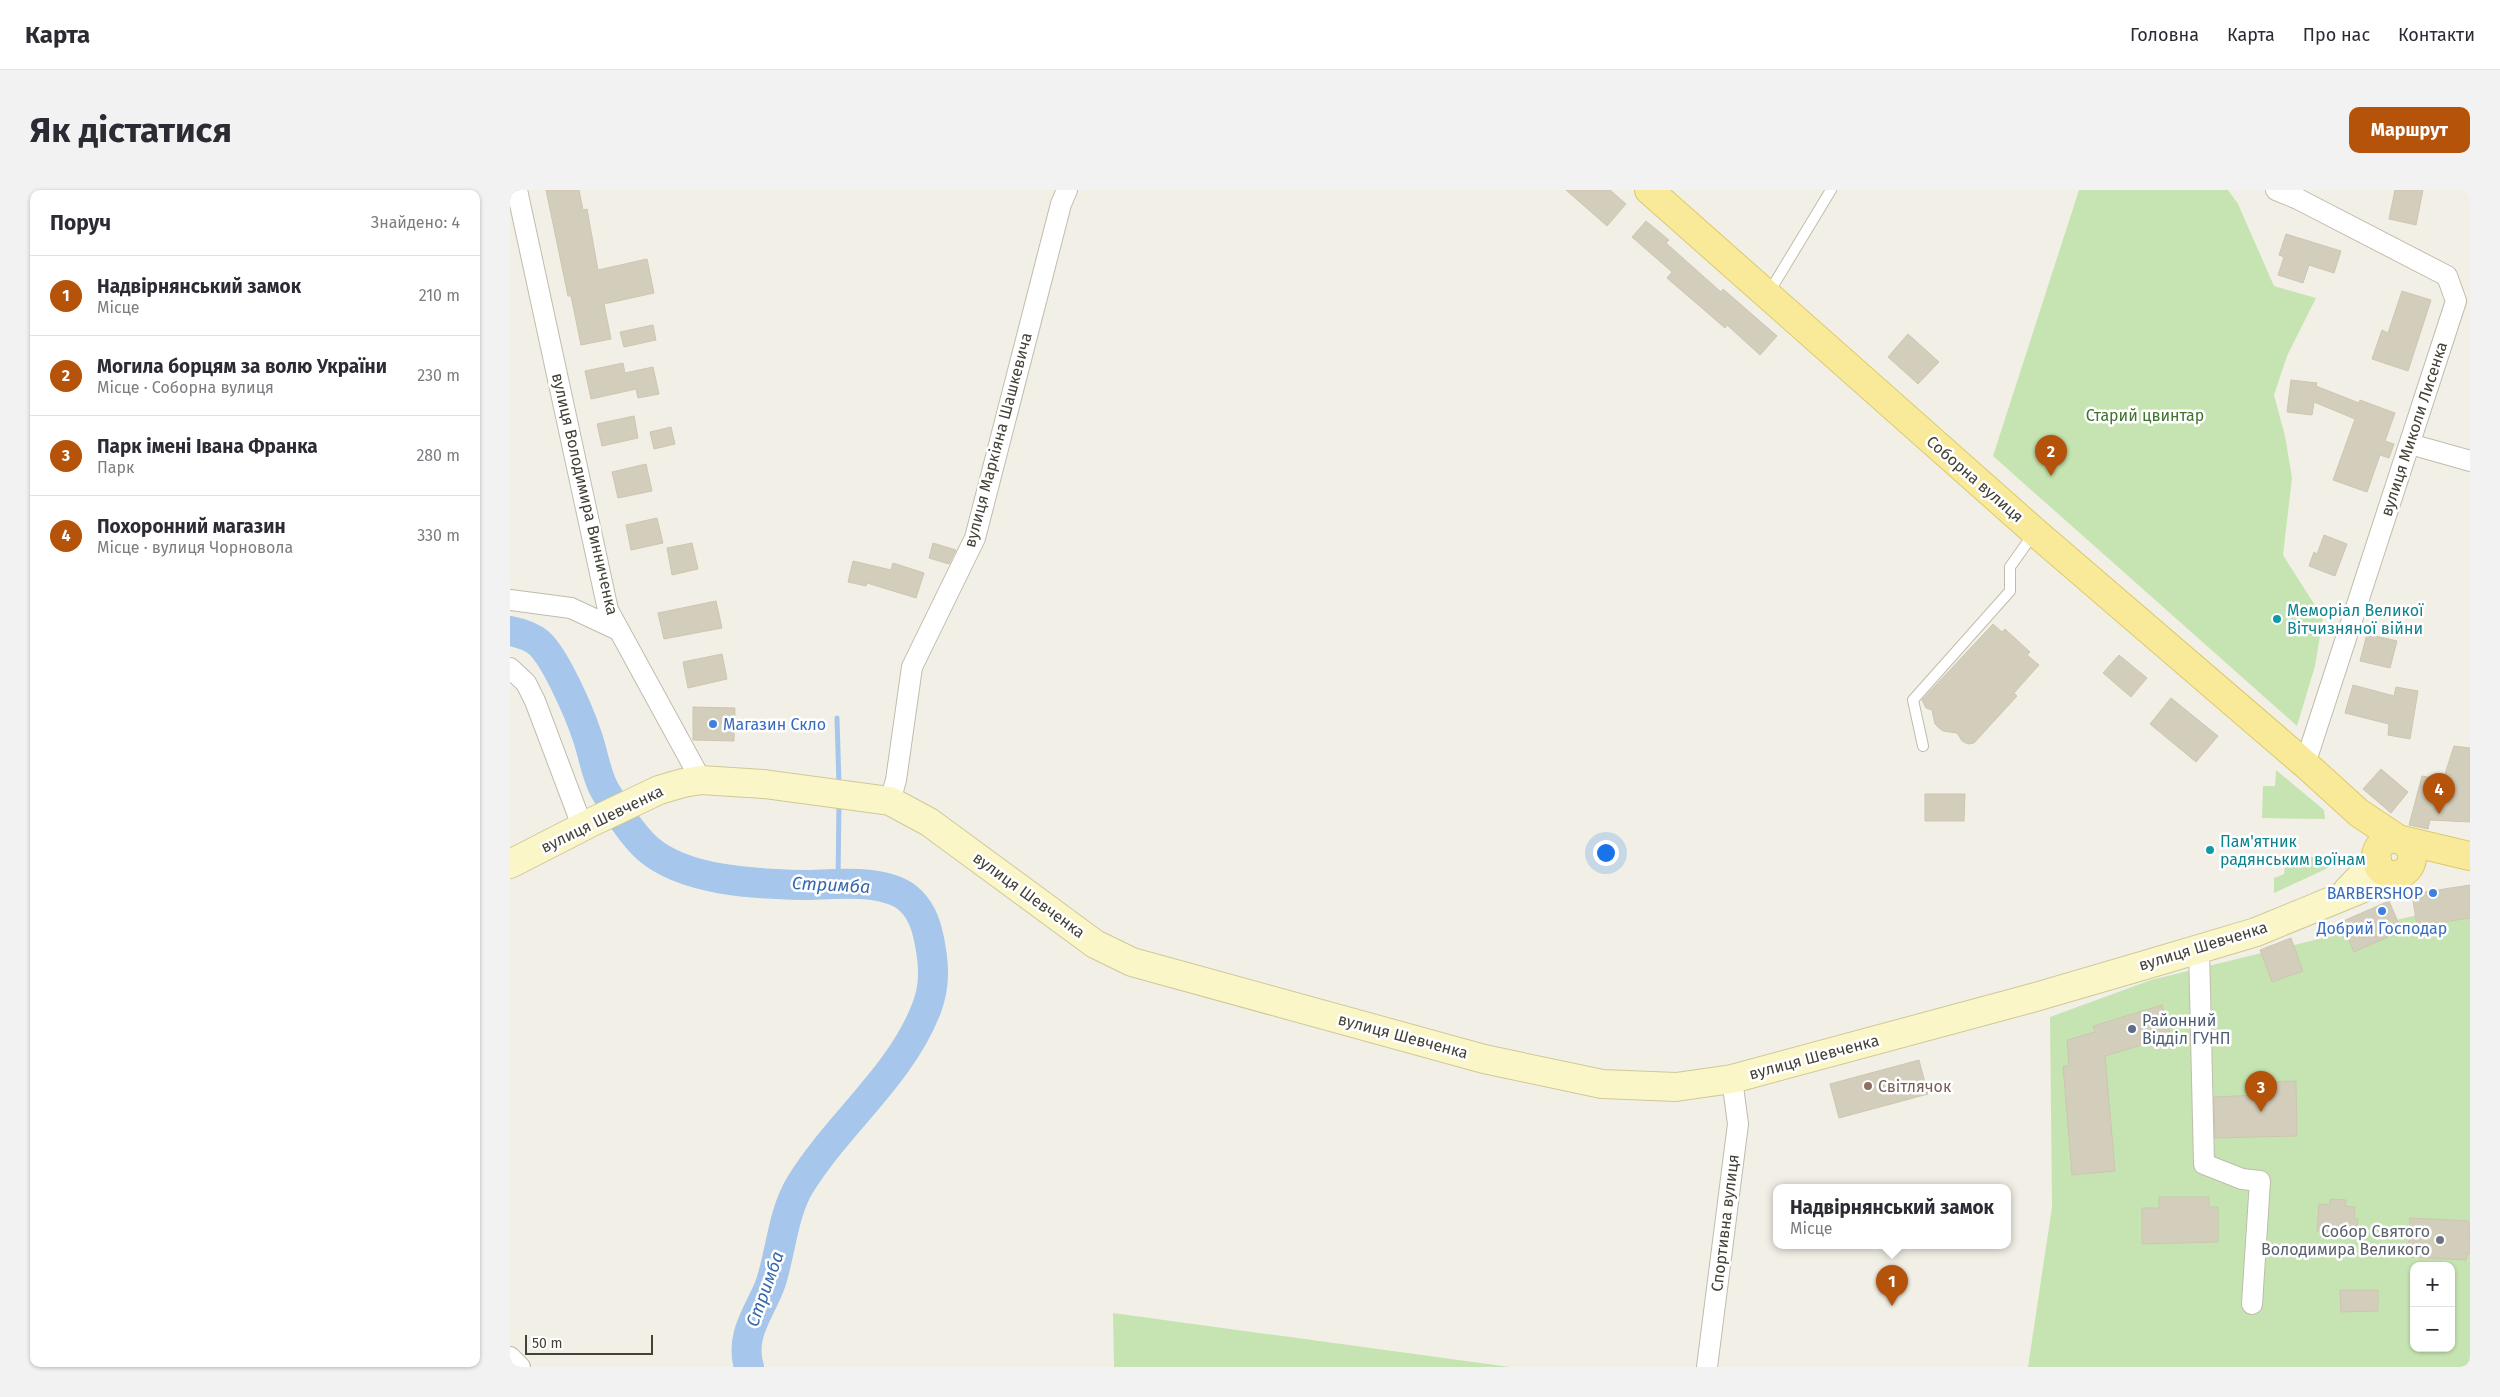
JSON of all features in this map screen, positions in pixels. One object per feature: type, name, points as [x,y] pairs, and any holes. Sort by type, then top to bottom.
[{"type":"main road","name":"Соборна вулиця","points":[[1661,195],[1767,295],[2035,532],[2305,764],[2359,813],[2390,859]]},
{"type":"main road","points":[[2390,859],[2470,856]]},
{"type":"street","name":"вулиця Володимира Винниченка","points":[[517,190],[608,610],[701,780]]},
{"type":"street","name":"вулиця Маркіяна Шашкевича","points":[[890,801],[896,780],[912,667],[975,538],[1061,204],[1067,190]]},
{"type":"street","name":"вулиця Миколи Лисенка","points":[[2276,190],[2298,199],[2447,276],[2456,300],[2305,764]]},
{"type":"street","points":[[2410,444],[2470,461]]},
{"type":"street","points":[[510,600],[572,608],[618,630]]},
{"type":"street","points":[[510,668],[526,683],[535,701],[578,815],[587,824]]},
{"type":"street","name":"вулиця Шевченка","points":[[510,864],[587,824],[660,790],[701,780],[764,784],[890,801],[928,822],[1095,944],[1132,962],[1484,1058],[1602,1084],[1676,1088],[1732,1079],[2032,998],[2256,932],[2342,896],[2390,859]]},
{"type":"street","points":[[2199,949],[2204,1164],[2242,1179],[2260,1181],[2252,1304]]},
{"type":"street","name":"Спортивна вулиця","points":[[1707,1367],[1738,1124],[1732,1079]]},
{"type":"street","points":[[510,1357],[520,1367]]},
{"type":"lane","points":[[1767,295],[1830,190]]},
{"type":"lane","points":[[1923,746],[1913,700],[2010,591],[2010,567],[2035,532]]},
{"type":"green space","name":"Старий цвинтар","points":[[2079,190],[2228,190],[2238,204],[2274,286],[2316,298],[2287,356],[2274,395],[2285,436],[2292,478],[2283,555],[2323,618],[2315,666],[2297,726],[1993,456]]},
{"type":"green space","points":[[2276,770],[2324,810],[2325,819],[2262,818],[2263,786],[2275,786]]},
{"type":"green space","points":[[2286,857],[2328,857],[2328,868],[2274,893],[2274,878],[2284,874]]},
{"type":"green space","points":[[2470,902],[2470,1367],[2028,1367],[2052,1207],[2050,1017],[2151,980]]},
{"type":"green space","points":[[1113,1313],[1510,1367],[1114,1367]]},
{"type":"building","points":[[546,190],[579,190],[583,210],[587,209],[598,270],[647,259],[654,293],[604,304],[611,339],[581,345],[571,296],[568,296]]},
{"type":"building","points":[[1566,190],[1610,190],[1626,204],[1607,226]]},
{"type":"building","points":[[2395,190],[2423,190],[2416,225],[2389,219]]},
{"type":"building","points":[[1646,221],[1669,240],[1666,243],[1721,292],[1723,289],[1777,336],[1760,355],[1727,325],[1725,328],[1667,278],[1672,272],[1632,237]]},
{"type":"building","points":[[2286,234],[2341,251],[2334,273],[2309,265],[2303,283],[2278,275],[2284,257],[2279,255]]},
{"type":"building","points":[[2402,291],[2431,300],[2408,371],[2372,359],[2382,330],[2388,333]]},
{"type":"building","points":[[653,325],[656,340],[624,347],[620,332]]},
{"type":"building","points":[[1908,334],[1939,362],[1918,384],[1888,357]]},
{"type":"building","points":[[623,363],[625,373],[653,367],[659,394],[638,398],[636,389],[591,399],[585,371]]},
{"type":"building","points":[[2291,380],[2317,383],[2316,386],[2359,403],[2360,400],[2395,413],[2385,441],[2394,444],[2389,458],[2380,455],[2367,492],[2333,480],[2355,419],[2314,402],[2312,415],[2287,412]]},
{"type":"building","points":[[634,416],[638,438],[602,446],[597,424]]},
{"type":"building","points":[[671,427],[675,444],[654,449],[650,432]]},
{"type":"building","points":[[646,464],[652,491],[618,498],[612,472]]},
{"type":"building","points":[[657,518],[663,543],[631,550],[626,525]]},
{"type":"building","points":[[2324,535],[2347,544],[2335,576],[2309,566],[2314,552],[2317,554]]},
{"type":"building","points":[[692,543],[698,569],[672,575],[667,548]]},
{"type":"building","points":[[933,543],[956,550],[949,564],[929,558]]},
{"type":"building","points":[[853,561],[891,570],[893,563],[924,573],[916,598],[867,583],[866,586],[848,582]]},
{"type":"building","points":[[716,601],[722,628],[664,639],[658,613]]},
{"type":"building","points":[[1993,624],[2002,632],[2005,629],[2030,652],[2027,655],[2039,665],[2014,693],[2017,696],[1974,743],[1968,744],[1962,741],[1957,733],[1943,731],[1939,728],[1935,724],[1932,710],[1926,708],[1922,700]]},
{"type":"building","points":[[2367,634],[2397,641],[2390,668],[2360,661]]},
{"type":"building","points":[[722,654],[727,679],[688,688],[683,662]]},
{"type":"building","points":[[2119,655],[2147,678],[2131,697],[2103,673]]},
{"type":"building","points":[[2353,685],[2394,696],[2396,687],[2418,691],[2410,739],[2388,735],[2389,724],[2345,713]]},
{"type":"building","points":[[2171,698],[2218,736],[2196,762],[2150,724]]},
{"type":"building","name":"Магазин Скло","points":[[693,707],[735,708],[734,741],[693,740]]},
{"type":"building","points":[[2454,746],[2470,748],[2470,822],[2430,820],[2428,829],[2409,825],[2422,776],[2443,780]]},
{"type":"building","points":[[2381,769],[2408,792],[2391,813],[2363,789]]},
{"type":"building","points":[[1925,794],[1965,794],[1964,821],[1925,821]]},
{"type":"building","points":[[2470,885],[2470,918],[2417,926],[2412,894]]},
{"type":"building","points":[[2389,901],[2402,931],[2354,952],[2341,922]]},
{"type":"building","points":[[2291,938],[2303,971],[2272,982],[2260,950]]},
{"type":"building","points":[[2162,1005],[2171,1036],[2105,1056],[2115,1171],[2072,1175],[2063,1066],[2069,1066],[2067,1040],[2095,1032],[2093,1026]]},
{"type":"building","points":[[1919,1060],[1928,1094],[1839,1118],[1830,1084]]},
{"type":"building","points":[[2296,1081],[2297,1136],[2215,1138],[2214,1097],[2258,1095],[2257,1082]]},
{"type":"building","points":[[2159,1197],[2209,1197],[2209,1207],[2218,1207],[2218,1242],[2142,1244],[2142,1208],[2159,1208]]},
{"type":"building","points":[[2330,1199],[2346,1200],[2345,1206],[2355,1207],[2354,1219],[2358,1219],[2356,1235],[2317,1231],[2319,1204],[2330,1205]]},
{"type":"building","name":"Собор Святого Володимира Великого","points":[[2410,1218],[2469,1221],[2470,1254],[2467,1254],[2466,1260],[2408,1257]]},
{"type":"building","points":[[2340,1290],[2378,1290],[2378,1311],[2341,1312]]},
{"type":"waterway","name":"Стримба","points":[[510,631],[525,635],[539,643],[552,660],[578,712],[598,776],[604,789],[636,837],[663,860],[701,874],[743,882],[802,885],[859,884],[888,888],[901,893],[911,901],[919,911],[926,927],[933,968],[933,983],[927,1007],[916,1032],[902,1055],[815,1162],[794,1196],[786,1220],[771,1282],[749,1333],[747,1344],[749,1367]]},
{"type":"waterway","points":[[837,718],[839,785]]},
{"type":"waterway","points":[[838,884],[839,801]]},
{"type":"place","name":"Могила борцям за волю України","points":[[2051,476]]},
{"type":"place","name":"Меморіал Великої Вітчизняної війни","points":[[2277,619]]},
{"type":"place","name":"Магазин Скло","points":[[713,724]]},
{"type":"place","name":"Похоронний магазин","points":[[2439,814]]},
{"type":"place","name":"Пам'ятник радянським воїнам","points":[[2210,850]]},
{"type":"place","name":"BARBERSHOP","points":[[2433,893]]},
{"type":"place","name":"Добрий Господар","points":[[2382,911]]},
{"type":"place","name":"Районний Відділ ГУНП","points":[[2132,1029]]},
{"type":"place","name":"Світлячок","points":[[1868,1086]]},
{"type":"place","name":"Парк імені Івана Франка","points":[[2261,1112]]},
{"type":"place","name":"Собор Святого Володимира Великого","points":[[2440,1240]]},
{"type":"place","name":"Надвірнянський замок","points":[[1892,1306]]}]
